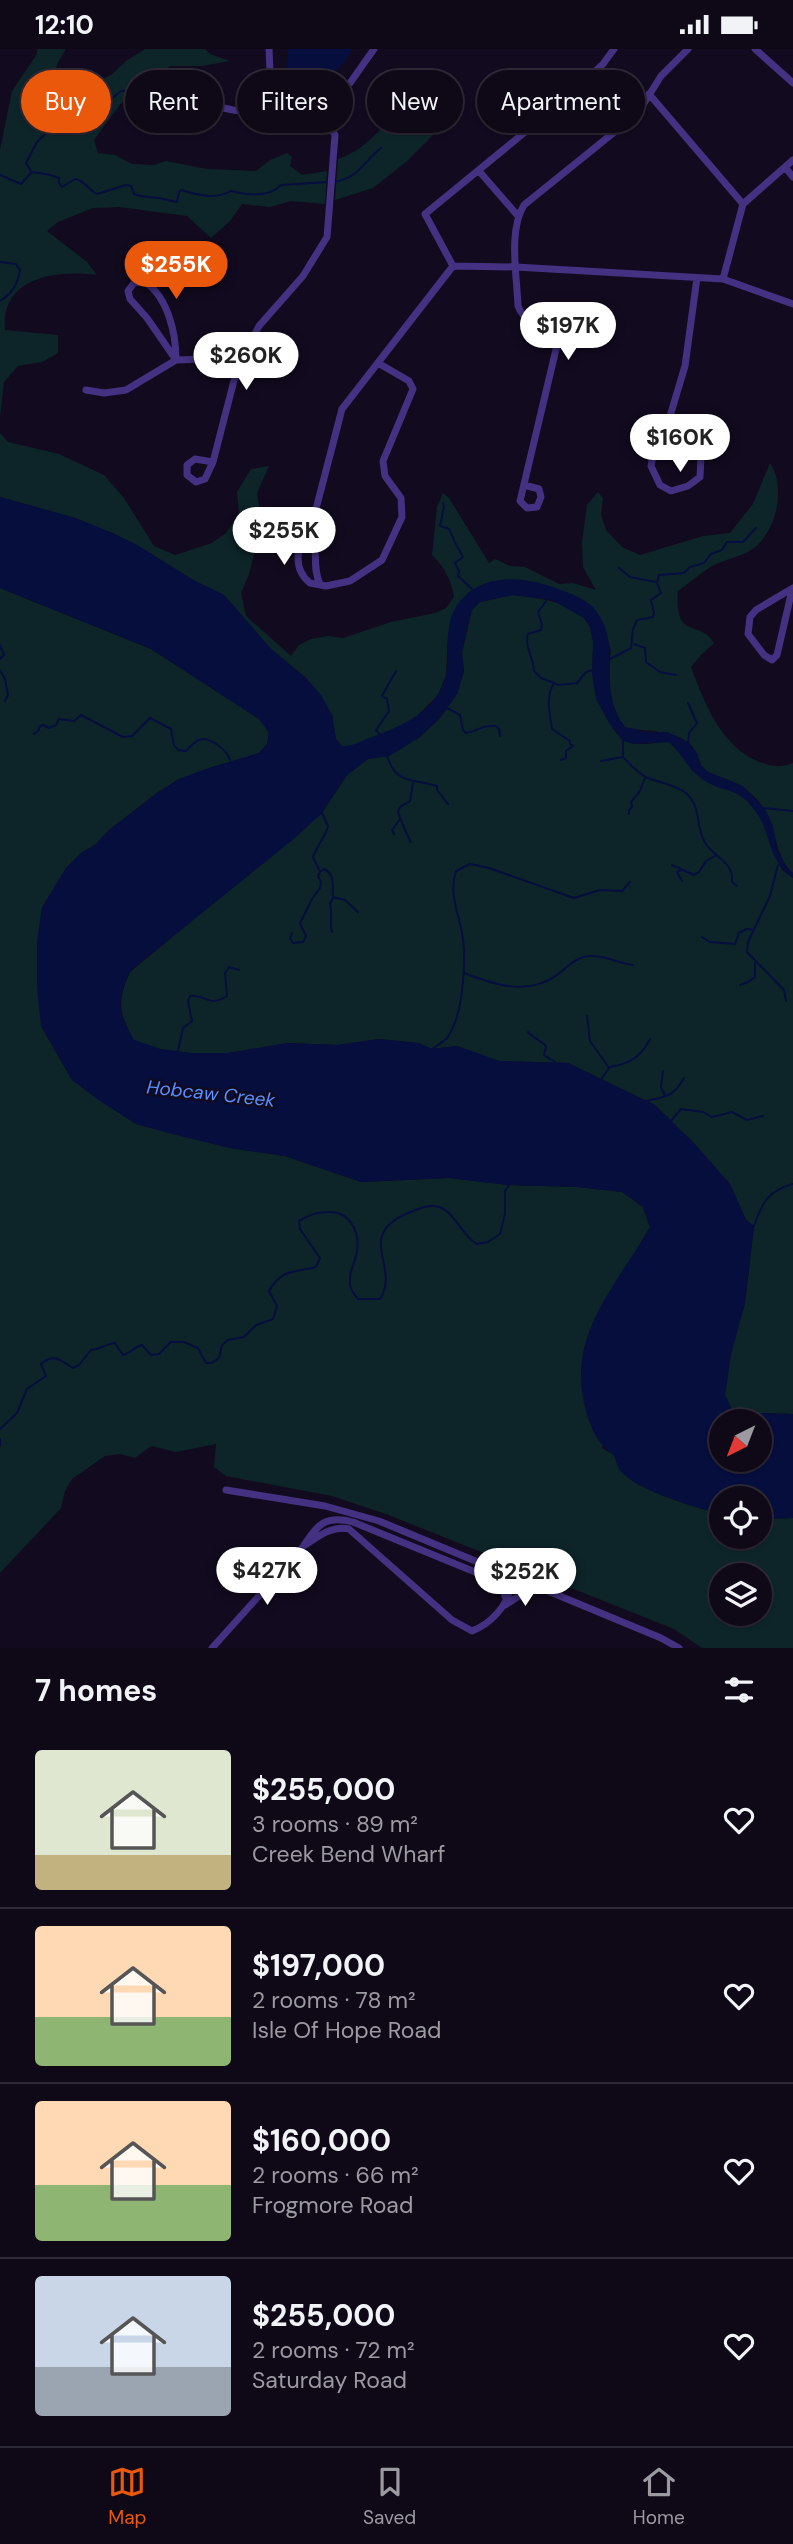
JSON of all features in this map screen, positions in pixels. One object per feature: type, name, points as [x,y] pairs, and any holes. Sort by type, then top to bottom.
[{"type":"street","points":[[269,49],[270,70]]},
{"type":"street","points":[[353,79],[374,49]]},
{"type":"street","points":[[453,266],[425,214],[563,101],[603,64],[614,49]]},
{"type":"street","points":[[524,485],[558,341],[552,334],[523,317],[518,306],[515,229],[518,216],[524,205],[638,113],[678,52],[688,49]]},
{"type":"street","points":[[755,49],[793,83]]},
{"type":"street","points":[[649,94],[743,204]]},
{"type":"street","points":[[213,462],[237,369],[259,326],[303,276],[327,237],[334,133]]},
{"type":"street","points":[[723,279],[743,204],[793,160]]},
{"type":"street","points":[[785,167],[793,177]]},
{"type":"street","points":[[479,170],[518,216]]},
{"type":"street","points":[[453,266],[723,279],[793,304]]},
{"type":"street","points":[[378,363],[409,381],[413,389],[383,461],[385,477],[401,498],[402,517],[382,560],[351,581],[326,586],[306,580],[298,562],[300,548],[310,532],[342,409],[453,266]]},
{"type":"street","points":[[665,433],[691,446],[701,456],[700,477],[688,486],[671,491],[660,485],[651,466],[655,447],[665,433],[685,366],[698,278]]},
{"type":"street","points":[[144,281],[154,288],[170,319],[176,340],[176,360],[147,318],[130,299],[128,291],[134,283],[144,281]]},
{"type":"street","points":[[86,390],[104,393],[126,390],[176,360],[208,359],[237,369]]},
{"type":"street","points":[[310,532],[316,540],[314,566],[320,584]]},
{"type":"street","points":[[792,589],[777,655],[772,660],[764,655],[748,634],[750,617],[756,610],[792,589]]},
{"type":"street","points":[[226,1490],[326,1506],[379,1521],[661,1637],[678,1648]]},
{"type":"street","points":[[212,1648],[322,1522],[341,1518],[497,1581],[507,1601]]},
{"type":"street","points":[[302,1548],[327,1531],[341,1527],[349,1529],[463,1628],[472,1631],[480,1628],[507,1601],[510,1587],[501,1571]]},
{"type":"street","points":[[500,1609],[527,1591],[545,1590]]},
{"type":"green space","points":[[37,49],[66,49],[56,70],[26,70],[37,54]]},
{"type":"green space","points":[[145,49],[205,49],[210,54],[230,61],[202,66],[170,66],[165,70],[125,70],[125,98],[111,117],[111,75]]},
{"type":"green space","points":[[21,78],[21,133],[99,133],[94,140],[98,153],[115,155],[132,164],[154,165],[166,161],[207,169],[256,171],[270,160],[287,153],[292,157],[290,166],[302,175],[327,171],[325,204],[291,201],[270,207],[242,204],[230,221],[211,238],[187,216],[119,207],[93,208],[58,222],[47,231],[87,262],[97,275],[49,276],[35,280],[12,298],[6,312],[5,330],[58,335],[58,353],[42,362],[18,366],[4,382],[0,417],[0,150],[12,91]]},
{"type":"green space","points":[[376,133],[435,133],[406,162],[373,188],[335,200],[338,159],[351,154]]},
{"type":"green space","points":[[0,433],[8,442],[59,454],[104,475],[124,498],[154,546],[175,555],[212,543],[226,533],[239,513],[237,492],[251,469],[269,466],[257,493],[262,525],[241,593],[246,616],[291,656],[299,645],[311,639],[328,636],[343,638],[446,608],[454,597],[453,591],[447,574],[432,555],[437,507],[443,493],[449,498],[489,563],[495,559],[510,566],[525,567],[559,584],[573,583],[596,590],[583,567],[582,542],[587,505],[598,492],[603,498],[601,515],[606,530],[622,547],[640,555],[703,536],[730,533],[753,504],[770,463],[777,484],[777,508],[762,540],[750,551],[714,565],[678,591],[678,607],[684,623],[708,636],[714,643],[691,667],[718,726],[739,750],[751,758],[776,766],[793,763],[793,873],[782,859],[765,810],[752,794],[736,783],[711,774],[700,763],[694,748],[684,740],[668,733],[625,727],[609,696],[611,650],[596,611],[492,581],[448,633],[446,675],[438,695],[416,717],[393,730],[353,746],[342,746],[336,739],[332,715],[306,678],[271,649],[224,595],[110,532],[75,518],[0,497]]},
{"type":"green space","points":[[0,588],[151,649],[259,719],[269,732],[267,744],[259,753],[179,779],[109,830],[66,868],[41,1026],[72,1080],[136,1124],[230,1148],[285,1156],[361,1182],[449,1178],[509,1185],[578,1187],[622,1192],[643,1207],[650,1227],[627,1266],[602,1448],[614,1455],[620,1470],[639,1484],[667,1497],[709,1510],[709,1549],[772,1549],[772,1519],[793,1518],[793,1648],[702,1648],[674,1629],[386,1514],[332,1496],[226,1476],[214,1467],[216,1444],[176,1452],[151,1446],[135,1458],[120,1454],[105,1456],[72,1479],[65,1491],[61,1508],[0,1573]]},
{"type":"green space","points":[[512,595],[540,599],[559,603],[583,617],[593,637],[594,683],[605,714],[617,733],[624,740],[635,744],[669,742],[686,759],[692,771],[740,793],[761,818],[782,870],[793,878],[793,1414],[772,1413],[772,1409],[732,1409],[725,1395],[730,1355],[745,1303],[754,1226],[746,1220],[730,1184],[655,1105],[568,1063],[499,1061],[457,1046],[432,1049],[418,1043],[379,1039],[337,1045],[288,1043],[228,1053],[190,1053],[160,1049],[134,1040],[122,1014],[121,999],[130,972],[322,813],[347,775],[368,759],[389,756],[420,737],[440,718],[457,694],[464,671],[462,653],[472,610],[480,602]]},
{"type":"water","points":[[288,49],[352,49],[337,70],[286,70]]},
{"type":"water","name":"Hobcaw Creek","points":[[0,497],[75,518],[110,532],[224,595],[271,649],[306,678],[321,695],[332,715],[336,739],[342,746],[396,728],[418,715],[435,698],[446,675],[448,632],[452,615],[466,595],[477,587],[504,579],[519,579],[548,585],[581,598],[597,612],[605,626],[609,640],[612,697],[616,712],[625,727],[647,732],[667,732],[680,738],[690,744],[701,765],[708,772],[743,786],[765,809],[773,826],[777,850],[793,873],[793,878],[777,861],[760,818],[747,801],[702,779],[669,742],[634,744],[623,741],[596,699],[592,674],[593,642],[590,628],[584,618],[552,600],[512,595],[480,602],[472,610],[466,632],[462,653],[464,671],[457,694],[440,718],[420,737],[389,756],[368,759],[347,775],[322,813],[295,838],[130,971],[121,1007],[124,1021],[134,1040],[160,1049],[190,1053],[228,1053],[288,1043],[337,1045],[379,1039],[418,1043],[432,1049],[457,1046],[499,1061],[568,1063],[655,1105],[695,1144],[730,1184],[746,1220],[754,1226],[745,1303],[731,1355],[725,1395],[732,1409],[709,1409],[709,1472],[772,1472],[772,1413],[793,1414],[793,1518],[772,1519],[772,1486],[709,1486],[709,1511],[652,1491],[620,1470],[614,1455],[596,1436],[586,1411],[581,1384],[582,1359],[597,1314],[650,1227],[643,1207],[622,1192],[578,1187],[509,1185],[449,1178],[361,1182],[285,1156],[230,1148],[136,1124],[72,1080],[41,1026],[37,987],[37,941],[42,907],[66,868],[81,853],[96,844],[109,830],[157,793],[179,779],[259,753],[267,744],[269,733],[259,719],[151,649],[0,588]]},
{"type":"waterway","points":[[31,171],[26,163],[37,142],[48,131],[64,132],[75,129],[121,91],[125,91]]},
{"type":"waterway","points":[[334,182],[355,173],[381,148]]},
{"type":"waterway","points":[[0,175],[21,184],[32,172],[46,174],[59,178],[62,187],[75,179],[97,194],[126,185],[131,186],[134,194],[177,202],[181,190],[206,196],[231,191],[258,194],[270,192],[281,185],[328,182]]},
{"type":"waterway","points":[[0,262],[16,264],[20,270],[14,288],[0,301]]},
{"type":"waterway","points":[[443,503],[440,526],[449,529],[463,557],[455,563],[458,576],[473,590]]},
{"type":"waterway","points":[[610,659],[631,648],[637,620],[653,617],[651,600],[661,593],[657,583],[659,575],[684,573],[690,567],[704,563],[711,554],[722,550],[727,542],[743,542],[756,528]]},
{"type":"waterway","points":[[619,568],[630,577],[656,582]]},
{"type":"waterway","points":[[547,600],[538,612],[541,630],[528,634],[527,643],[534,671],[541,678],[554,683]]},
{"type":"waterway","points":[[634,644],[645,648],[646,662],[660,672],[676,675]]},
{"type":"waterway","points":[[0,645],[4,655],[0,659]]},
{"type":"waterway","points":[[0,670],[8,695],[5,701]]},
{"type":"waterway","points":[[561,760],[566,758],[566,751],[573,746],[552,729],[549,706],[551,689],[554,683],[577,683],[586,672],[593,670]]},
{"type":"waterway","points":[[380,735],[376,730],[389,711],[387,699],[382,696],[396,671]]},
{"type":"waterway","points":[[688,703],[697,723],[689,733],[688,743]]},
{"type":"waterway","points":[[447,708],[460,715],[466,733],[486,726],[496,726],[500,736]]},
{"type":"waterway","points":[[34,734],[43,725],[49,728],[56,725],[59,719],[74,721],[81,715],[123,737],[132,736],[150,718],[171,729],[174,745],[178,750],[186,751],[203,739],[222,748],[230,760]]},
{"type":"waterway","points":[[623,741],[623,757],[638,771],[648,778],[678,788],[692,800],[703,838],[727,865],[732,882],[737,886]]},
{"type":"waterway","points":[[387,756],[391,766],[401,777],[437,786],[448,804]]},
{"type":"waterway","points":[[601,761],[622,757]]},
{"type":"waterway","points":[[629,814],[631,802],[640,791],[645,778]]},
{"type":"waterway","points":[[411,842],[398,812],[400,807],[410,801],[413,783]]},
{"type":"waterway","points":[[764,808],[793,811]]},
{"type":"waterway","points":[[292,933],[290,938],[293,943],[303,942],[306,936],[300,923],[320,888],[320,872],[313,857],[328,826],[322,813]]},
{"type":"waterway","points":[[394,834],[392,830],[400,819]]},
{"type":"waterway","points":[[672,865],[694,875],[706,861],[715,856]]},
{"type":"waterway","points":[[432,1049],[446,1039],[454,1026],[462,988],[463,939],[453,889],[456,871],[470,864],[489,868],[574,898],[600,890],[622,891],[630,882]]},
{"type":"waterway","points":[[778,865],[770,896],[748,942],[747,952],[784,990],[786,1001]]},
{"type":"waterway","points":[[681,870],[677,872],[682,881]]},
{"type":"waterway","points":[[321,871],[328,871],[332,878],[333,897],[345,900],[358,912]]},
{"type":"waterway","points":[[332,932],[330,904],[333,898]]},
{"type":"waterway","points":[[702,937],[710,942],[735,944],[739,933],[747,929],[754,930]]},
{"type":"waterway","points":[[464,973],[499,984],[523,987],[546,981],[584,957],[602,957],[633,965]]},
{"type":"waterway","points":[[740,985],[755,977],[755,963]]},
{"type":"waterway","points":[[178,1051],[183,1028],[192,1021],[188,1001],[190,996],[211,1001],[227,996],[225,973],[229,967],[239,970]]},
{"type":"waterway","points":[[587,1016],[590,1041],[609,1068],[602,1078]]},
{"type":"waterway","points":[[528,1032],[545,1045],[544,1055],[555,1062]]},
{"type":"waterway","points":[[610,1067],[634,1059],[650,1039]]},
{"type":"waterway","points":[[663,1071],[661,1087],[665,1096]]},
{"type":"waterway","points":[[647,1101],[669,1095],[684,1078]]},
{"type":"waterway","points":[[671,1121],[681,1109],[703,1112],[712,1117],[732,1112],[747,1120],[763,1116]]},
{"type":"waterway","points":[[754,1226],[767,1199],[777,1190],[793,1184]]},
{"type":"waterway","points":[[0,1429],[17,1413],[27,1389],[46,1376],[41,1364],[46,1360],[54,1358],[73,1368],[79,1365],[91,1350],[115,1343],[123,1355],[142,1345],[151,1355],[159,1354],[171,1342],[184,1342],[198,1348],[206,1363],[212,1363],[219,1358],[222,1345],[228,1340],[244,1337],[256,1325],[273,1319],[277,1306],[269,1291],[279,1278],[316,1267],[320,1258],[300,1229],[299,1221],[307,1217],[331,1212],[349,1220],[358,1245],[350,1276],[351,1288],[358,1299],[380,1299],[386,1275],[381,1242],[384,1231],[392,1222],[419,1209],[439,1207],[449,1214],[471,1240],[477,1244],[488,1242],[500,1234],[505,1214],[505,1191],[509,1185]]},
{"type":"waterway","points":[[0,1439],[0,1446]]}]
